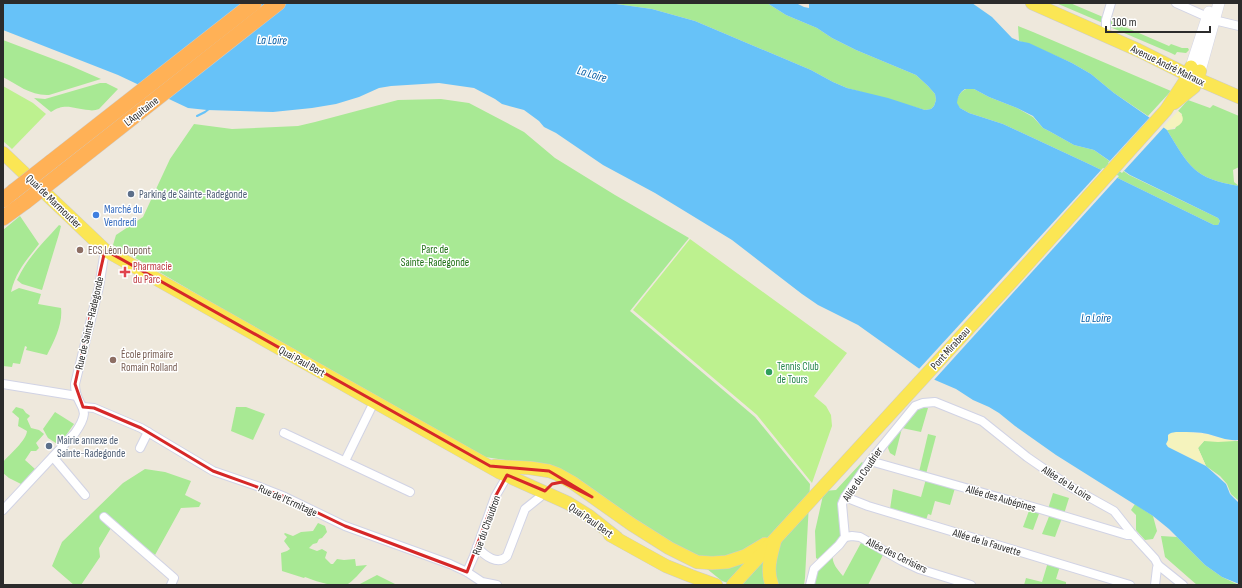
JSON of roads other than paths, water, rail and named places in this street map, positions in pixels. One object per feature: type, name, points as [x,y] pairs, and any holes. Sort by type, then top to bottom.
[{"type":"highway","name":"L'Aquitaine","points":[[57,167],[100,124],[254,3]]},
{"type":"highway","name":"L'Aquitaine","points":[[3,218],[14,198],[57,167],[115,131],[278,3]]},
{"type":"main road","name":"Avenue André Malraux","points":[[1032,3],[1138,50],[1192,77],[1239,97]]},
{"type":"main road","name":"Avenue André Malraux","points":[[1049,3],[1106,28],[1192,77],[1239,90]]},
{"type":"main road","points":[[1211,3],[1211,18]]},
{"type":"main road","points":[[1192,77],[1211,18],[1219,3]]},
{"type":"main road","name":"Pont Mirabeau","points":[[733,585],[1014,279],[1166,110],[1188,93],[1192,77]]},
{"type":"main road","name":"Quai de Marmoutier","points":[[3,152],[105,250]]},
{"type":"main road","name":"Quai Paul Bert","points":[[105,250],[498,472],[543,494],[562,500],[589,516],[617,538],[666,566],[716,585]]},
{"type":"main road","points":[[498,472],[515,467],[549,471],[564,478],[669,548],[697,562],[727,562],[745,556],[776,538]]},
{"type":"main road","points":[[543,494],[552,484],[562,482],[592,497]]},
{"type":"main road","points":[[772,585],[769,571],[770,559],[776,538]]},
{"type":"street","points":[[1106,28],[1106,20],[1111,3]]},
{"type":"street","points":[[1176,3],[1211,18],[1239,26]]},
{"type":"street","name":"Rue de Sainte-Radegonde","points":[[77,396],[74,384],[99,287],[105,250]]},
{"type":"street","points":[[3,384],[77,396],[83,407],[84,416],[75,434],[3,510]]},
{"type":"street","points":[[345,462],[374,402]]},
{"type":"street","name":"Allée du Coudrier","points":[[845,537],[842,504],[845,497],[870,461],[915,406],[923,403],[934,402]]},
{"type":"street","name":"Allée de la Loire","points":[[934,402],[982,421],[1039,466],[1069,486],[1114,511],[1155,559],[1158,565],[1183,585]]},
{"type":"street","name":"Rue de l'Ermitage","points":[[83,407],[94,408],[141,428],[213,471],[285,497],[345,526],[450,564],[467,572],[481,583],[497,585]]},
{"type":"street","points":[[140,448],[148,432]]},
{"type":"street","points":[[284,433],[410,492]]},
{"type":"street","points":[[53,457],[85,495]]},
{"type":"street","name":"Allée des Aubépines","points":[[870,461],[1127,535],[1133,535]]},
{"type":"street","name":"Rue du Chaudron","points":[[467,572],[495,497],[498,472]]},
{"type":"street","points":[[477,547],[483,554],[493,559],[498,561],[504,560],[526,509],[543,494]]},
{"type":"street","name":"Allée de la Fauvette","points":[[845,497],[868,506],[1130,585]]},
{"type":"street","points":[[104,517],[174,578],[171,585]]},
{"type":"street","points":[[810,585],[814,569],[840,544],[845,537]]},
{"type":"street","name":"Allée des Cerisiers","points":[[845,537],[860,537],[919,569],[971,585]]},
{"type":"street","points":[[1155,585],[1158,565]]},
{"type":"water","name":"La Loire","points":[[3,3],[609,3],[652,9],[695,21],[811,70],[847,88],[888,98],[925,110],[931,109],[934,106],[936,100],[935,94],[916,75],[856,50],[832,38],[817,28],[786,15],[767,3],[796,3],[809,8],[809,3],[972,3],[992,17],[1012,38],[1029,43],[1072,63],[1091,74],[1114,93],[1163,127],[1167,130],[1188,162],[1202,175],[1224,183],[1239,186],[1239,440],[1201,433],[1176,432],[1168,435],[1166,444],[1168,447],[1206,466],[1226,484],[1230,494],[1239,503],[1239,584],[1222,577],[1205,565],[1169,529],[1153,516],[1056,455],[999,413],[973,400],[956,389],[935,380],[858,325],[818,305],[802,294],[732,240],[655,193],[603,165],[556,133],[544,127],[539,121],[524,110],[502,104],[474,88],[439,83],[379,88],[359,97],[336,104],[273,112],[188,108],[118,75],[3,30]],"holes":[[[965,89],[974,89],[1033,116],[1043,128],[1074,145],[1094,150],[1130,175],[1218,218],[1220,221],[1218,225],[1214,225],[1003,124],[969,113],[960,108],[957,103],[961,93]]]},
{"type":"waterway","points":[[197,116],[209,109]]},
{"type":"place","name":"Parking de Sainte-Radegonde","points":[[131,194]]},
{"type":"place","name":"Marché du Vendredi","points":[[96,215]]},
{"type":"place","name":"ECS Léon Dupont","points":[[80,250]]},
{"type":"place","name":"Pharmacie du Parc","points":[[125,272]]},
{"type":"place","name":"École primaire Romain Rolland","points":[[113,360]]},
{"type":"place","name":"Tennis Club de Tours","points":[[769,372]]},
{"type":"place","name":"Mairie annexe de Sainte-Radegonde","points":[[49,446]]},
{"type":"park label","name":"Parc de Sainte-Radegonde","points":[[435,255]]}]
